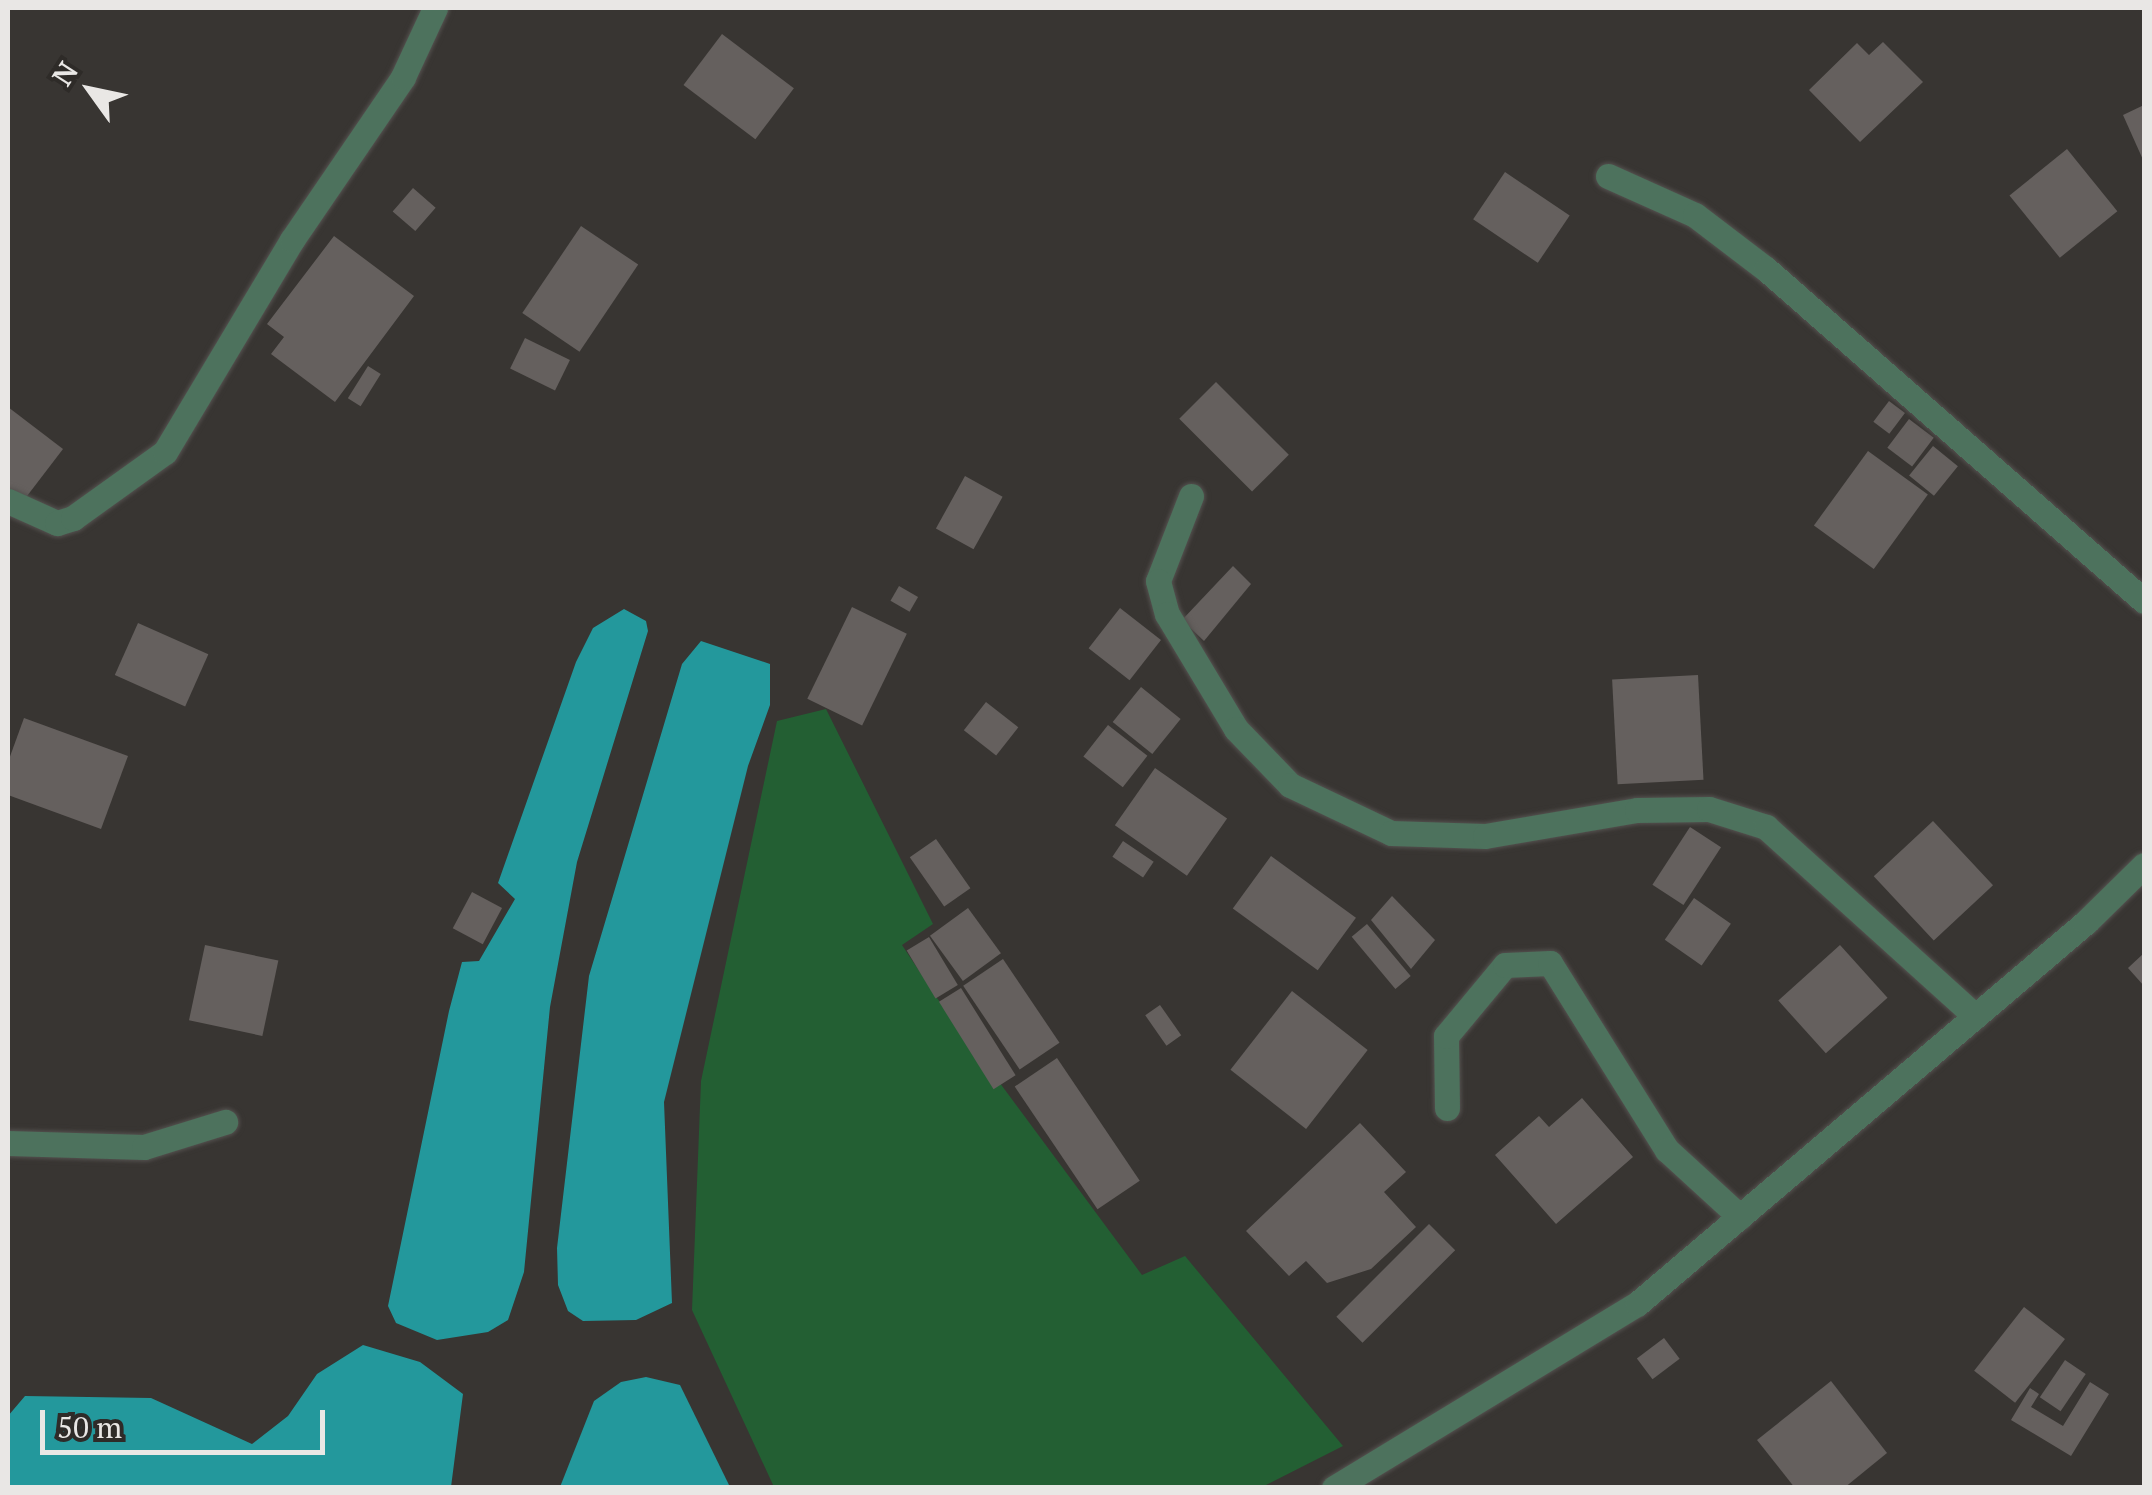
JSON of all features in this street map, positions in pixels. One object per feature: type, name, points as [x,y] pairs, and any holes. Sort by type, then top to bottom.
[{"type":"street","points":[[8,501],[57,523],[166,452],[292,240],[404,78],[434,8]]},
{"type":"street","points":[[1608,176],[1695,215],[1766,269],[2144,601]]},
{"type":"street","points":[[1191,496],[1158,581],[1167,614],[1236,729],[1290,785],[1391,834],[1485,836],[1637,810],[1709,809],[1766,827],[1976,1016]]},
{"type":"street","points":[[1334,1488],[1637,1304],[1976,1016],[2144,866]]},
{"type":"street","points":[[1447,1108],[1446,1036],[1505,965],[1550,963],[1667,1150],[1718,1189],[1740,1217]]},
{"type":"street","points":[[8,1142],[144,1148],[225,1122]]},
{"type":"green space","points":[[826,709],[933,924],[902,945],[937,998],[1142,1275],[1185,1256],[1343,1446],[1262,1487],[774,1487],[692,1310],[701,1081],[777,721]]},
{"type":"water","points":[[624,609],[646,621],[648,631],[577,862],[550,1007],[524,1272],[508,1320],[488,1332],[437,1340],[396,1323],[388,1306],[449,1011],[462,962],[479,961],[515,899],[498,883],[576,662],[593,628]]},
{"type":"water","points":[[701,641],[770,664],[770,705],[748,766],[664,1102],[672,1303],[636,1320],[583,1321],[568,1311],[558,1285],[557,1248],[589,976],[682,664]]},
{"type":"water","points":[[363,1345],[420,1362],[463,1394],[451,1487],[8,1487],[8,1416],[25,1396],[151,1398],[252,1444],[288,1416],[317,1374]]},
{"type":"water","points":[[646,1377],[680,1385],[730,1487],[560,1487],[594,1401],[621,1382]]},
{"type":"building","points":[[722,34],[794,88],[755,139],[683,85]]},
{"type":"building","points":[[1883,42],[1923,82],[1860,142],[1809,90],[1857,43],[1869,55]]},
{"type":"building","points":[[2144,105],[2144,162],[2123,115]]},
{"type":"building","points":[[2067,149],[2117,211],[2060,258],[2009,196]]},
{"type":"building","points":[[1505,172],[1570,216],[1538,263],[1473,219]]},
{"type":"building","points":[[413,188],[436,208],[415,231],[393,211]]},
{"type":"building","points":[[581,226],[638,265],[579,352],[522,313]]},
{"type":"building","points":[[334,236],[414,296],[335,402],[271,354],[284,337],[267,324]]},
{"type":"building","points":[[525,338],[570,360],[555,390],[510,369]]},
{"type":"building","points":[[368,366],[381,374],[361,406],[348,398]]},
{"type":"building","points":[[1216,382],[1289,455],[1252,492],[1179,419]]},
{"type":"building","points":[[1889,401],[1905,413],[1889,434],[1873,422]]},
{"type":"building","points":[[8,407],[63,449],[24,500],[8,488]]},
{"type":"building","points":[[1909,419],[1934,438],[1912,466],[1887,448]]},
{"type":"building","points":[[1933,446],[1958,466],[1934,496],[1909,476]]},
{"type":"building","points":[[1868,451],[1928,494],[1874,569],[1814,525]]},
{"type":"building","points":[[965,476],[1003,497],[974,549],[936,528]]},
{"type":"building","points":[[1233,566],[1251,584],[1204,641],[1182,620]]},
{"type":"building","points":[[899,586],[918,597],[910,612],[890,601]]},
{"type":"building","points":[[852,607],[907,634],[862,725],[807,699]]},
{"type":"building","points":[[1120,608],[1161,640],[1130,680],[1089,648]]},
{"type":"building","points":[[138,623],[208,654],[185,706],[115,675]]},
{"type":"building","points":[[1698,675],[1703,780],[1618,784],[1612,680]]},
{"type":"building","points":[[1141,687],[1181,719],[1152,754],[1113,722]]},
{"type":"building","points":[[986,702],[1018,727],[996,756],[964,730]]},
{"type":"building","points":[[24,718],[128,756],[101,829],[8,795],[8,762]]},
{"type":"building","points":[[1108,725],[1147,756],[1123,787],[1083,757]]},
{"type":"building","points":[[1155,768],[1227,818],[1187,876],[1115,825]]},
{"type":"building","points":[[1933,821],[1993,885],[1934,941],[1874,876]]},
{"type":"building","points":[[1690,827],[1721,847],[1683,905],[1652,885]]},
{"type":"building","points":[[936,839],[970,888],[944,907],[910,857]]},
{"type":"building","points":[[1123,841],[1154,862],[1143,877],[1112,857]]},
{"type":"building","points":[[1271,856],[1356,918],[1318,970],[1233,909]]},
{"type":"building","points":[[472,892],[502,908],[483,944],[453,928]]},
{"type":"building","points":[[1392,896],[1435,940],[1411,969],[1371,920]]},
{"type":"building","points":[[1694,898],[1731,924],[1702,966],[1665,940]]},
{"type":"building","points":[[968,908],[1001,953],[963,981],[930,936]]},
{"type":"building","points":[[1367,924],[1411,976],[1395,989],[1352,937]]},
{"type":"building","points":[[929,937],[958,985],[936,998],[907,950]]},
{"type":"building","points":[[205,945],[278,961],[262,1036],[189,1020]]},
{"type":"building","points":[[1840,945],[1888,998],[1826,1053],[1778,1001]]},
{"type":"building","points":[[2144,953],[2144,986],[2128,968]]},
{"type":"building","points":[[1003,959],[1059,1043],[1020,1070],[963,986]]},
{"type":"building","points":[[961,988],[1016,1075],[994,1089],[939,1002]]},
{"type":"building","points":[[1292,991],[1368,1050],[1306,1129],[1230,1070]]},
{"type":"building","points":[[1160,1005],[1181,1035],[1166,1046],[1145,1015]]},
{"type":"building","points":[[1057,1058],[1140,1181],[1097,1209],[1015,1087]]},
{"type":"building","points":[[1582,1098],[1633,1157],[1556,1224],[1495,1155],[1539,1116],[1549,1127]]},
{"type":"building","points":[[1360,1123],[1406,1172],[1384,1192],[1416,1227],[1371,1269],[1327,1283],[1306,1261],[1289,1276],[1246,1231]]},
{"type":"building","points":[[1429,1224],[1455,1250],[1363,1343],[1336,1317]]},
{"type":"building","points":[[2024,1307],[2065,1339],[2015,1403],[1974,1371]]},
{"type":"building","points":[[1664,1338],[1680,1359],[1652,1379],[1637,1358]]},
{"type":"building","points":[[2065,1360],[2086,1374],[2061,1411],[2040,1397]]},
{"type":"building","points":[[1831,1381],[1887,1453],[1844,1488],[1795,1488],[1757,1440]]},
{"type":"building","points":[[2090,1382],[2109,1394],[2071,1456],[2011,1420],[2030,1388],[2039,1394],[2031,1407],[2063,1426]]}]
